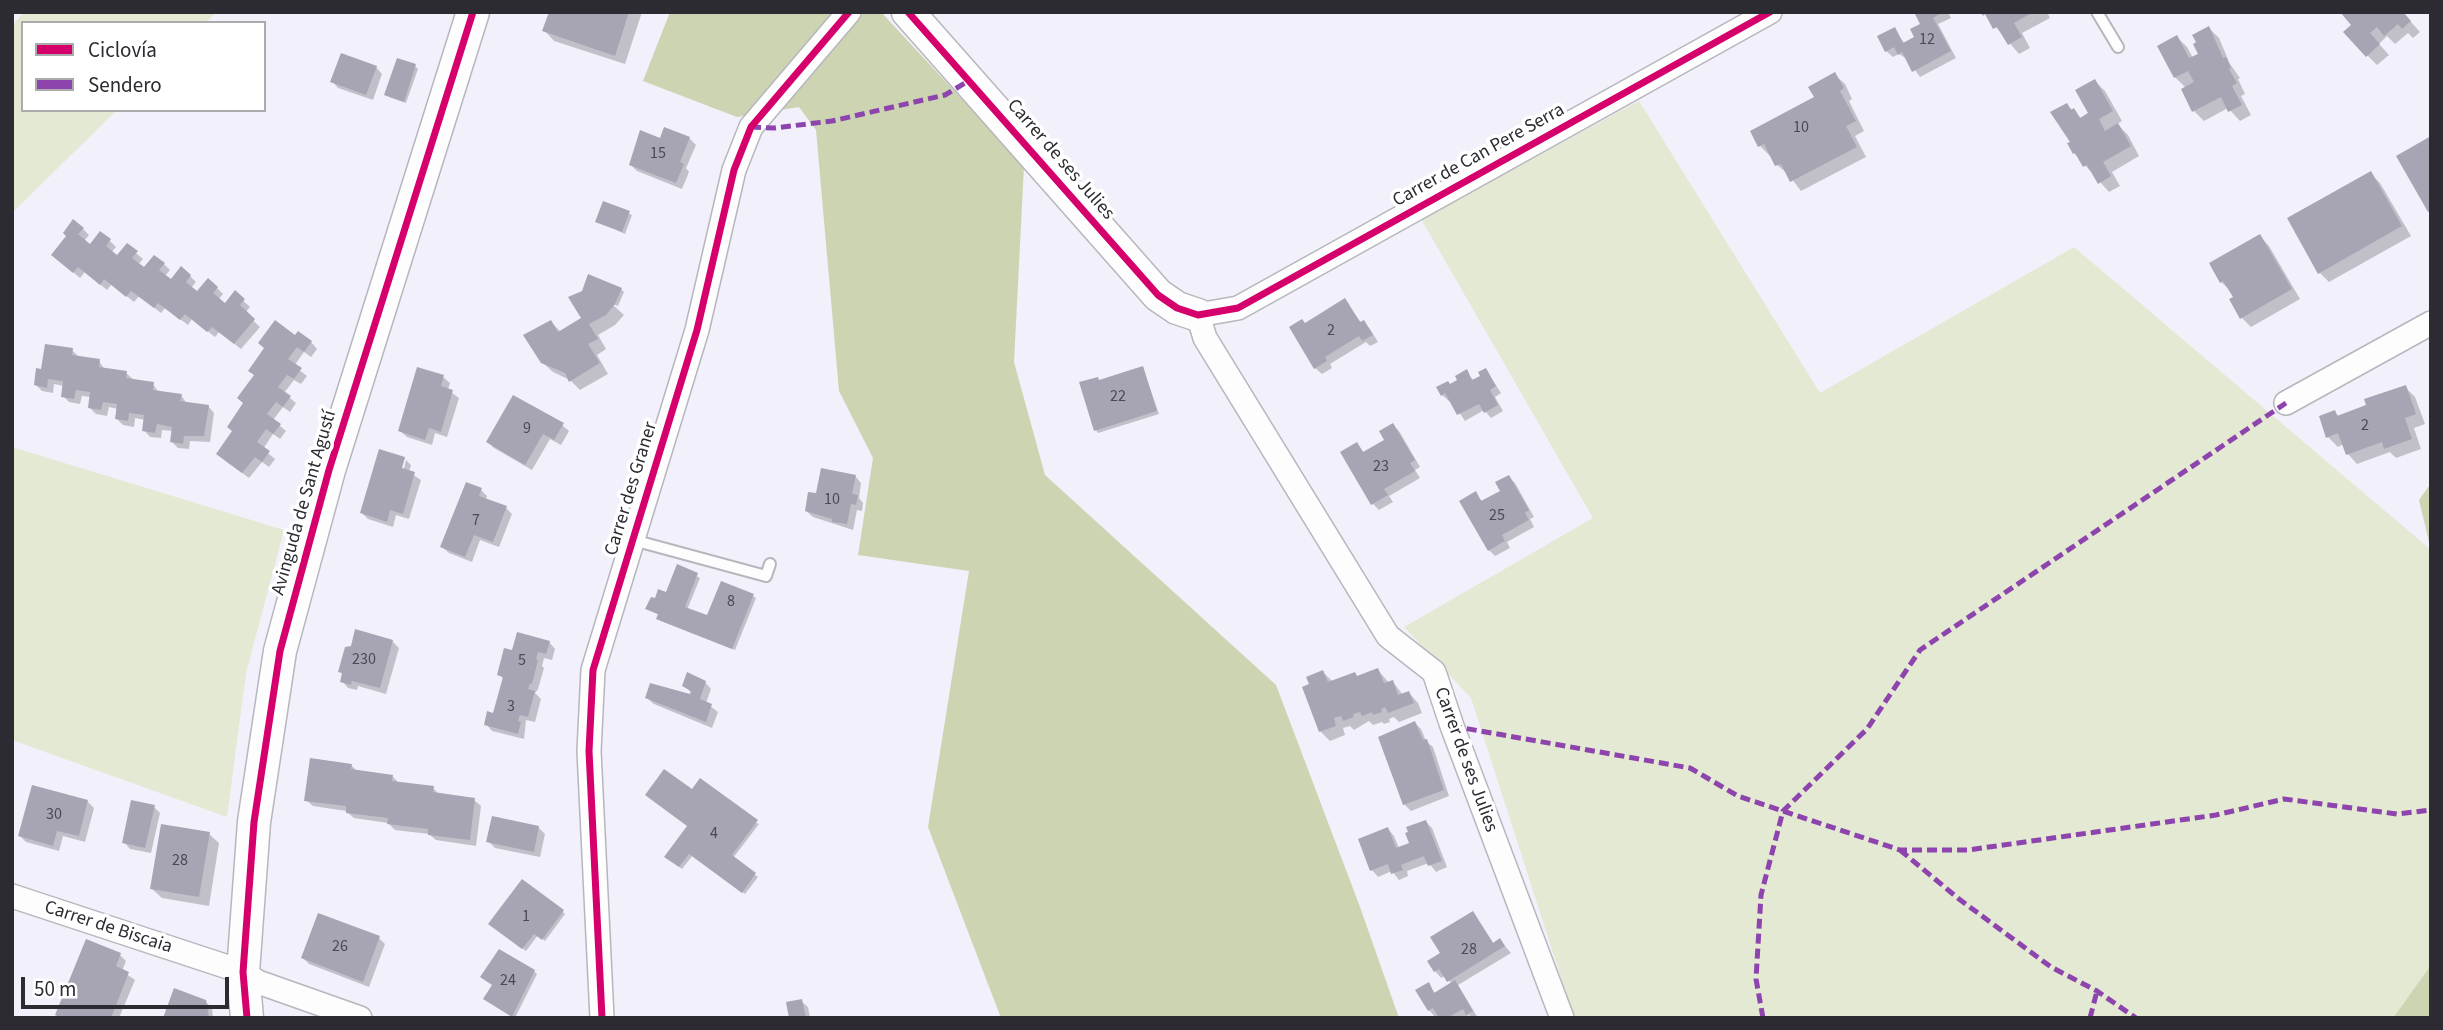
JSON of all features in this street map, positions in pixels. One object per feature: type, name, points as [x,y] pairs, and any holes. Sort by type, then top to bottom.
[{"type":"street","name":"Avinguda de Sant Agustí","points":[[247,1018],[243,972],[254,822],[279,651],[333,457],[473,12]]},
{"type":"street","name":"Carrer des Graner","points":[[602,1018],[589,751],[593,670],[696,330],[734,170],[751,127],[849,12]]},
{"type":"street","name":"Carrer de ses Julies","points":[[908,12],[1158,295],[1177,308],[1198,315],[1205,338],[1388,636],[1434,672],[1562,1018]]},
{"type":"street","name":"Carrer de Can Pere Serra","points":[[1198,315],[1238,307],[1770,12]]},
{"type":"street","points":[[2286,403],[2431,323]]},
{"type":"street","name":"Carrer de Biscaia","points":[[12,896],[243,972],[258,982],[360,1018]]},
{"type":"lane","points":[[2097,12],[2118,47]]},
{"type":"lane","points":[[633,540],[766,576],[770,564]]},
{"type":"green space","points":[[24,12],[216,12],[208,21],[21,21],[21,112],[115,112],[12,213],[12,26]]},
{"type":"green space","points":[[670,12],[881,12],[1024,166],[1014,362],[1045,475],[1276,685],[1399,1018],[1001,1018],[928,827],[969,571],[858,555],[873,458],[839,391],[816,130],[799,107],[737,117],[643,81]]},
{"type":"green space","points":[[1639,101],[1820,393],[2074,247],[2431,550],[2431,965],[2393,1018],[1574,1018],[1471,698],[1404,627],[1593,518],[1421,219]]},
{"type":"green space","points":[[12,447],[284,530],[246,673],[227,817],[12,740]]},
{"type":"green space","points":[[2431,483],[2431,550],[2419,500]]},
{"type":"green space","points":[[2431,965],[2431,1018],[2393,1018]]},
{"type":"building","points":[[549,12],[629,12],[615,56],[542,31]]},
{"type":"building","points":[[1914,12],[1943,12],[1933,18],[1951,51],[1912,72],[1902,52],[1898,55],[1894,47],[1885,52],[1877,36],[1895,27],[1903,43],[1914,37],[1910,29],[1920,24]]},
{"type":"building","points":[[1981,12],[2033,12],[2014,23],[2022,37],[2008,45],[1997,27],[1993,29],[1985,14],[1983,16]]},
{"type":"building","points":[[2340,12],[2403,12],[2411,21],[2402,29],[2398,24],[2384,36],[2377,27],[2370,33],[2380,44],[2366,57],[2343,32],[2351,25]]},
{"type":"building","points":[[2209,26],[2223,58],[2226,57],[2231,68],[2229,69],[2237,83],[2232,86],[2242,105],[2228,112],[2221,97],[2192,112],[2181,89],[2194,82],[2188,71],[2174,78],[2157,46],[2177,35],[2189,58],[2198,54],[2192,35]]},
{"type":"building","points":[[341,53],[377,66],[366,95],[330,82]]},
{"type":"building","points":[[397,58],[416,64],[404,102],[384,95]]},
{"type":"building","points":[[1835,72],[1844,88],[1840,91],[1856,121],[1846,126],[1857,147],[1790,182],[1781,164],[1775,166],[1764,144],[1758,147],[1750,131],[1814,97],[1808,87]]},
{"type":"building","points":[[2095,79],[2113,111],[2099,119],[2105,131],[2118,123],[2131,146],[2103,162],[2111,176],[2098,184],[2087,165],[2083,167],[2075,153],[2073,154],[2067,143],[2070,142],[2050,112],[2067,103],[2080,118],[2088,113],[2075,90]]},
{"type":"building","points":[[664,127],[690,137],[680,162],[684,164],[676,183],[629,165],[640,130],[660,138]]},
{"type":"building","points":[[2431,136],[2431,210],[2428,212],[2396,156]]},
{"type":"building","points":[[2371,171],[2402,226],[2318,274],[2287,218]]},
{"type":"building","points":[[603,201],[630,211],[622,232],[595,222]]},
{"type":"building","points":[[73,219],[84,228],[78,234],[90,244],[100,231],[111,239],[106,246],[117,255],[127,243],[138,251],[132,258],[144,267],[154,255],[165,263],[159,270],[171,279],[181,266],[191,275],[186,282],[197,291],[208,278],[218,287],[213,293],[225,303],[235,290],[245,299],[240,305],[255,319],[234,344],[212,327],[207,332],[185,314],[180,320],[158,303],[154,308],[131,291],[126,297],[104,279],[100,285],[78,267],[73,273],[51,255],[66,236],[63,233]]},
{"type":"building","points":[[2260,234],[2292,289],[2240,319],[2229,299],[2233,297],[2223,281],[2220,283],[2209,263]]},
{"type":"building","points":[[588,274],[622,288],[615,304],[606,315],[589,324],[598,339],[588,344],[600,363],[569,382],[565,373],[541,363],[523,335],[551,320],[558,332],[581,318],[568,297],[582,291]]},
{"type":"building","points":[[1345,298],[1360,322],[1364,320],[1373,335],[1362,341],[1359,336],[1325,357],[1327,361],[1314,369],[1289,327],[1302,319],[1305,323]]},
{"type":"building","points":[[275,320],[295,335],[298,331],[312,341],[304,352],[297,347],[288,359],[302,368],[294,379],[287,375],[278,387],[291,396],[283,407],[276,402],[267,414],[281,424],[273,434],[266,429],[257,442],[270,451],[262,462],[255,457],[242,473],[216,454],[232,431],[227,427],[243,403],[237,398],[254,375],[248,371],[264,348],[258,343]]},
{"type":"building","points":[[45,344],[73,348],[72,355],[100,359],[99,367],[127,371],[126,378],[154,382],[153,390],[182,394],[180,401],[209,405],[204,436],[184,436],[183,444],[170,442],[172,427],[157,424],[155,433],[142,431],[144,415],[129,413],[128,421],[115,419],[117,404],[103,402],[101,410],[88,408],[90,392],[76,390],[74,399],[61,397],[63,381],[48,379],[47,388],[34,385],[36,368],[41,369]]},
{"type":"building","points":[[1143,366],[1157,411],[1094,431],[1079,382],[1098,377],[1099,380]]},
{"type":"building","points":[[417,367],[444,375],[441,386],[453,390],[441,432],[429,428],[425,440],[398,431]]},
{"type":"building","points":[[1486,368],[1496,386],[1490,390],[1498,405],[1484,413],[1479,404],[1457,415],[1445,393],[1441,396],[1436,387],[1457,380],[1455,376],[1467,369],[1472,380],[1480,376],[1478,372]]},
{"type":"building","points":[[2406,385],[2416,414],[2405,418],[2412,439],[2384,449],[2382,442],[2346,455],[2338,433],[2326,438],[2319,416],[2335,410],[2337,416],[2366,405],[2364,399]]},
{"type":"building","points":[[513,395],[564,423],[554,440],[543,434],[525,465],[486,442]]},
{"type":"building","points":[[1393,423],[1415,460],[1410,463],[1415,471],[1384,489],[1388,495],[1371,505],[1340,452],[1357,442],[1363,452],[1384,440],[1379,431]]},
{"type":"building","points":[[379,449],[405,457],[402,468],[415,472],[403,514],[390,510],[387,522],[360,513]]},
{"type":"building","points":[[821,468],[856,475],[852,494],[858,495],[856,505],[851,504],[847,524],[832,522],[832,519],[805,511],[808,492],[816,493]]},
{"type":"building","points":[[1509,475],[1529,510],[1525,513],[1529,520],[1502,535],[1505,541],[1488,551],[1459,501],[1476,491],[1481,501],[1500,491],[1495,482]]},
{"type":"building","points":[[466,482],[482,488],[479,496],[507,506],[493,542],[474,535],[465,557],[440,547]]},
{"type":"building","points":[[677,564],[698,573],[685,607],[707,615],[721,581],[754,594],[732,649],[656,619],[658,614],[645,609],[651,597],[655,598],[658,589],[666,592]]},
{"type":"building","points":[[355,629],[393,640],[380,688],[352,681],[351,685],[340,682],[342,673],[338,672],[345,647],[351,646]]},
{"type":"building","points":[[517,632],[550,641],[546,654],[538,652],[532,684],[530,683],[528,689],[535,691],[528,717],[520,715],[518,734],[484,725],[487,711],[493,713],[503,677],[497,675],[504,648],[512,650]]},
{"type":"building","points":[[1378,668],[1384,683],[1393,680],[1398,695],[1409,691],[1414,703],[1388,713],[1385,707],[1381,709],[1382,712],[1373,715],[1372,712],[1362,716],[1360,712],[1343,721],[1341,716],[1334,718],[1336,726],[1319,732],[1302,687],[1309,684],[1306,677],[1323,670],[1328,682],[1355,672],[1357,676]]},
{"type":"building","points":[[687,672],[706,681],[700,699],[712,704],[706,722],[645,698],[650,683],[690,694],[691,691],[682,686]]},
{"type":"building","points":[[1415,721],[1423,740],[1427,739],[1444,790],[1403,805],[1378,737]]},
{"type":"building","points":[[310,758],[352,764],[351,769],[393,775],[392,781],[434,786],[433,792],[475,798],[470,840],[428,835],[428,829],[387,824],[388,818],[346,813],[346,806],[304,801]]},
{"type":"building","points":[[664,769],[692,789],[700,778],[758,820],[732,855],[756,873],[742,893],[689,854],[679,867],[664,857],[687,826],[645,795]]},
{"type":"building","points":[[32,785],[88,800],[79,836],[57,831],[53,846],[18,836]]},
{"type":"building","points":[[131,800],[155,805],[145,848],[122,843]]},
{"type":"building","points":[[492,816],[539,826],[534,852],[486,842]]},
{"type":"building","points":[[1426,820],[1442,861],[1428,866],[1424,856],[1401,865],[1403,870],[1391,874],[1388,864],[1370,871],[1358,839],[1388,827],[1396,848],[1409,843],[1406,827]]},
{"type":"building","points":[[161,824],[210,832],[199,897],[150,889]]},
{"type":"building","points":[[522,879],[564,910],[542,940],[534,934],[522,949],[488,924]]},
{"type":"building","points":[[1473,911],[1493,943],[1500,938],[1505,946],[1447,982],[1439,969],[1434,972],[1427,961],[1440,953],[1430,937]]},
{"type":"building","points":[[318,913],[380,936],[363,982],[301,958]]},
{"type":"building","points":[[86,939],[121,953],[116,966],[129,972],[111,1018],[61,1018],[55,1015]]},
{"type":"building","points":[[499,949],[535,970],[512,1017],[483,999],[492,985],[480,977]]},
{"type":"building","points":[[1455,980],[1473,1011],[1466,1015],[1463,1009],[1447,1018],[1439,1018],[1433,1008],[1428,1011],[1415,990],[1429,982],[1434,993]]},
{"type":"building","points":[[174,988],[206,1000],[209,1018],[163,1018]]},
{"type":"building","points":[[802,999],[806,1018],[789,1018],[786,1002]]},
{"type":"marked path","points":[[751,127],[774,128],[832,121],[945,95],[970,80]]},
{"type":"marked path","points":[[1763,1018],[1756,979],[1761,895],[1783,811],[1867,729],[1920,650],[2286,403]]},
{"type":"marked path","points":[[1452,726],[1690,768],[1738,796],[1900,850],[1968,850],[2216,815],[2284,799],[2397,814],[2431,810]]},
{"type":"marked path","points":[[1900,850],[1959,899],[2051,967],[2097,991],[2136,1018]]},
{"type":"marked path","points":[[2090,1018],[2097,991]]},
{"type":"cycle path","points":[[247,1018],[243,972],[254,822],[280,651],[329,470],[473,12]]},
{"type":"cycle path","points":[[602,1018],[589,751],[593,670],[697,330],[734,170],[751,127],[849,12]]},
{"type":"cycle path","points":[[908,12],[1158,295],[1177,308],[1198,315],[1238,308],[1770,12]]}]
